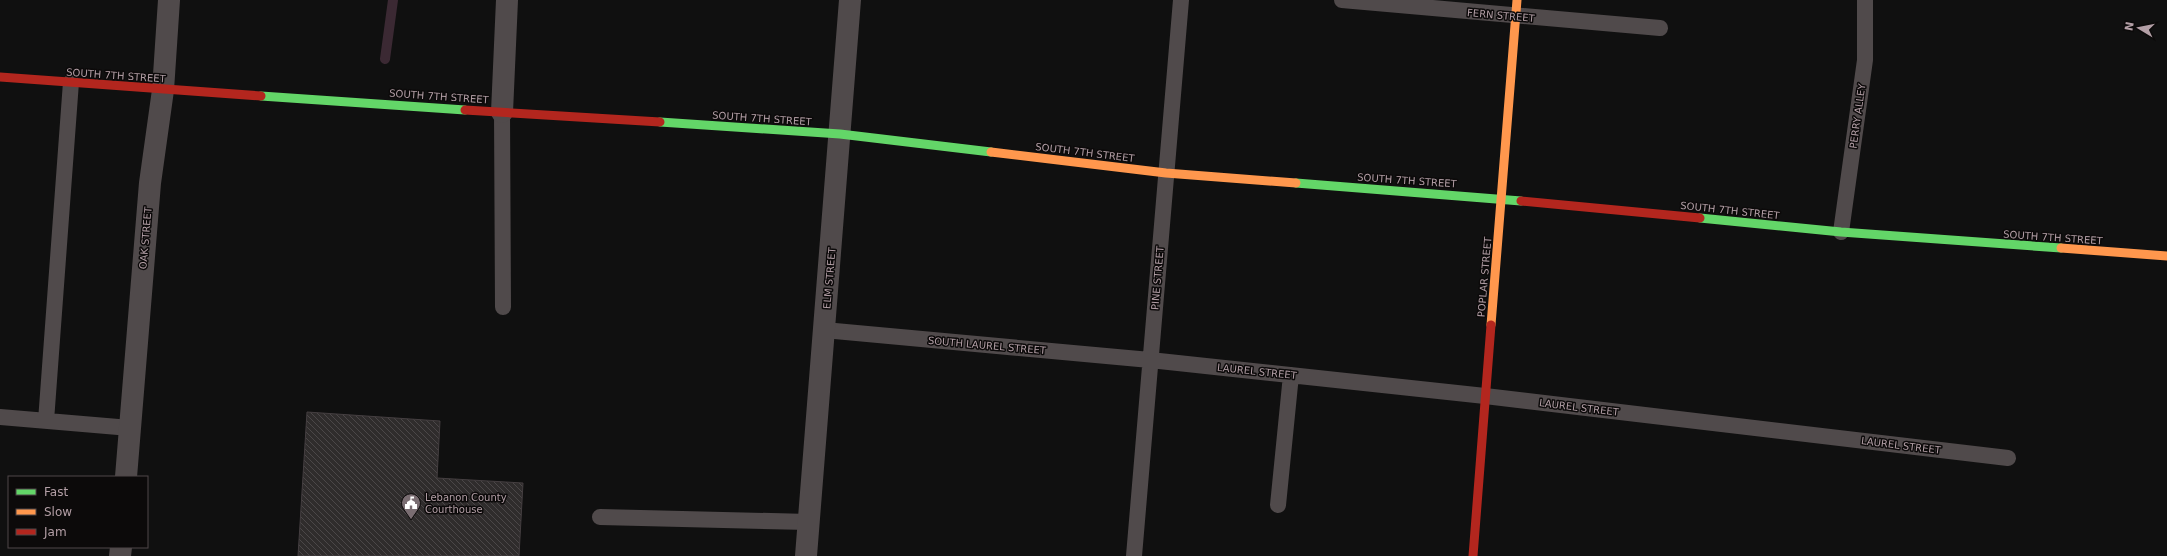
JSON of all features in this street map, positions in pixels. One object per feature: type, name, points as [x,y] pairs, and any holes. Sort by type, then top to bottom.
[{"type":"street","name":"OAK STREET","points":[[126,476],[150,183],[163,90],[169,0]]},
{"type":"street","points":[[502,112],[507,0]]},
{"type":"street","name":"ELM STREET","points":[[806,556],[850,0]]},
{"type":"street","name":"POPLAR STREET","points":[[1473,556],[1517,0]]},
{"type":"street","name":"SOUTH 7TH STREET","points":[[0,76],[163,90],[840,134],[1166,173],[1501,199],[1840,232],[2167,256]]},
{"type":"lane","name":"PINE STREET","points":[[1134,556],[1181,0]]},
{"type":"lane","name":"FERN STREET","points":[[1342,0],[1516,17],[1660,28]]},
{"type":"lane","name":"PERRY ALLEY","points":[[1840,232],[1865,60],[1865,0]]},
{"type":"lane","points":[[46,421],[71,82]]},
{"type":"lane","points":[[502,112],[503,307]]},
{"type":"lane","name":"SOUTH LAUREL STREET","points":[[824,330],[1150,360]]},
{"type":"lane","name":"LAUREL STREET","points":[[1150,360],[1485,396],[2008,458]]},
{"type":"lane","points":[[1278,505],[1291,375]]},
{"type":"lane","points":[[0,417],[130,428]]},
{"type":"lane","points":[[600,517],[809,522]]},
{"type":"building","name":"Lebanon County Courthouse","points":[[307,412],[440,421],[437,478],[523,483],[519,556],[298,556]]},
{"type":"waterway","points":[[385,59],[393,0]]},
{"type":"traffic: fast","points":[[261,96],[465,110]]},
{"type":"traffic: fast","points":[[660,122],[840,134],[991,152]]},
{"type":"traffic: fast","points":[[1296,183],[1521,201]]},
{"type":"traffic: fast","points":[[1700,218],[1841,232],[2061,248]]},
{"type":"traffic: slow","points":[[1491,325],[1517,0]]},
{"type":"traffic: slow","points":[[991,152],[1166,173],[1296,183]]},
{"type":"traffic: slow","points":[[2061,248],[2167,256]]},
{"type":"traffic: jam","points":[[0,77],[261,96]]},
{"type":"traffic: jam","points":[[465,110],[660,122]]},
{"type":"traffic: jam","points":[[1521,201],[1700,218]]},
{"type":"traffic: jam","points":[[1473,556],[1491,325]]},
{"type":"place","name":"Lebanon County Courthouse","points":[[411,520]]}]
